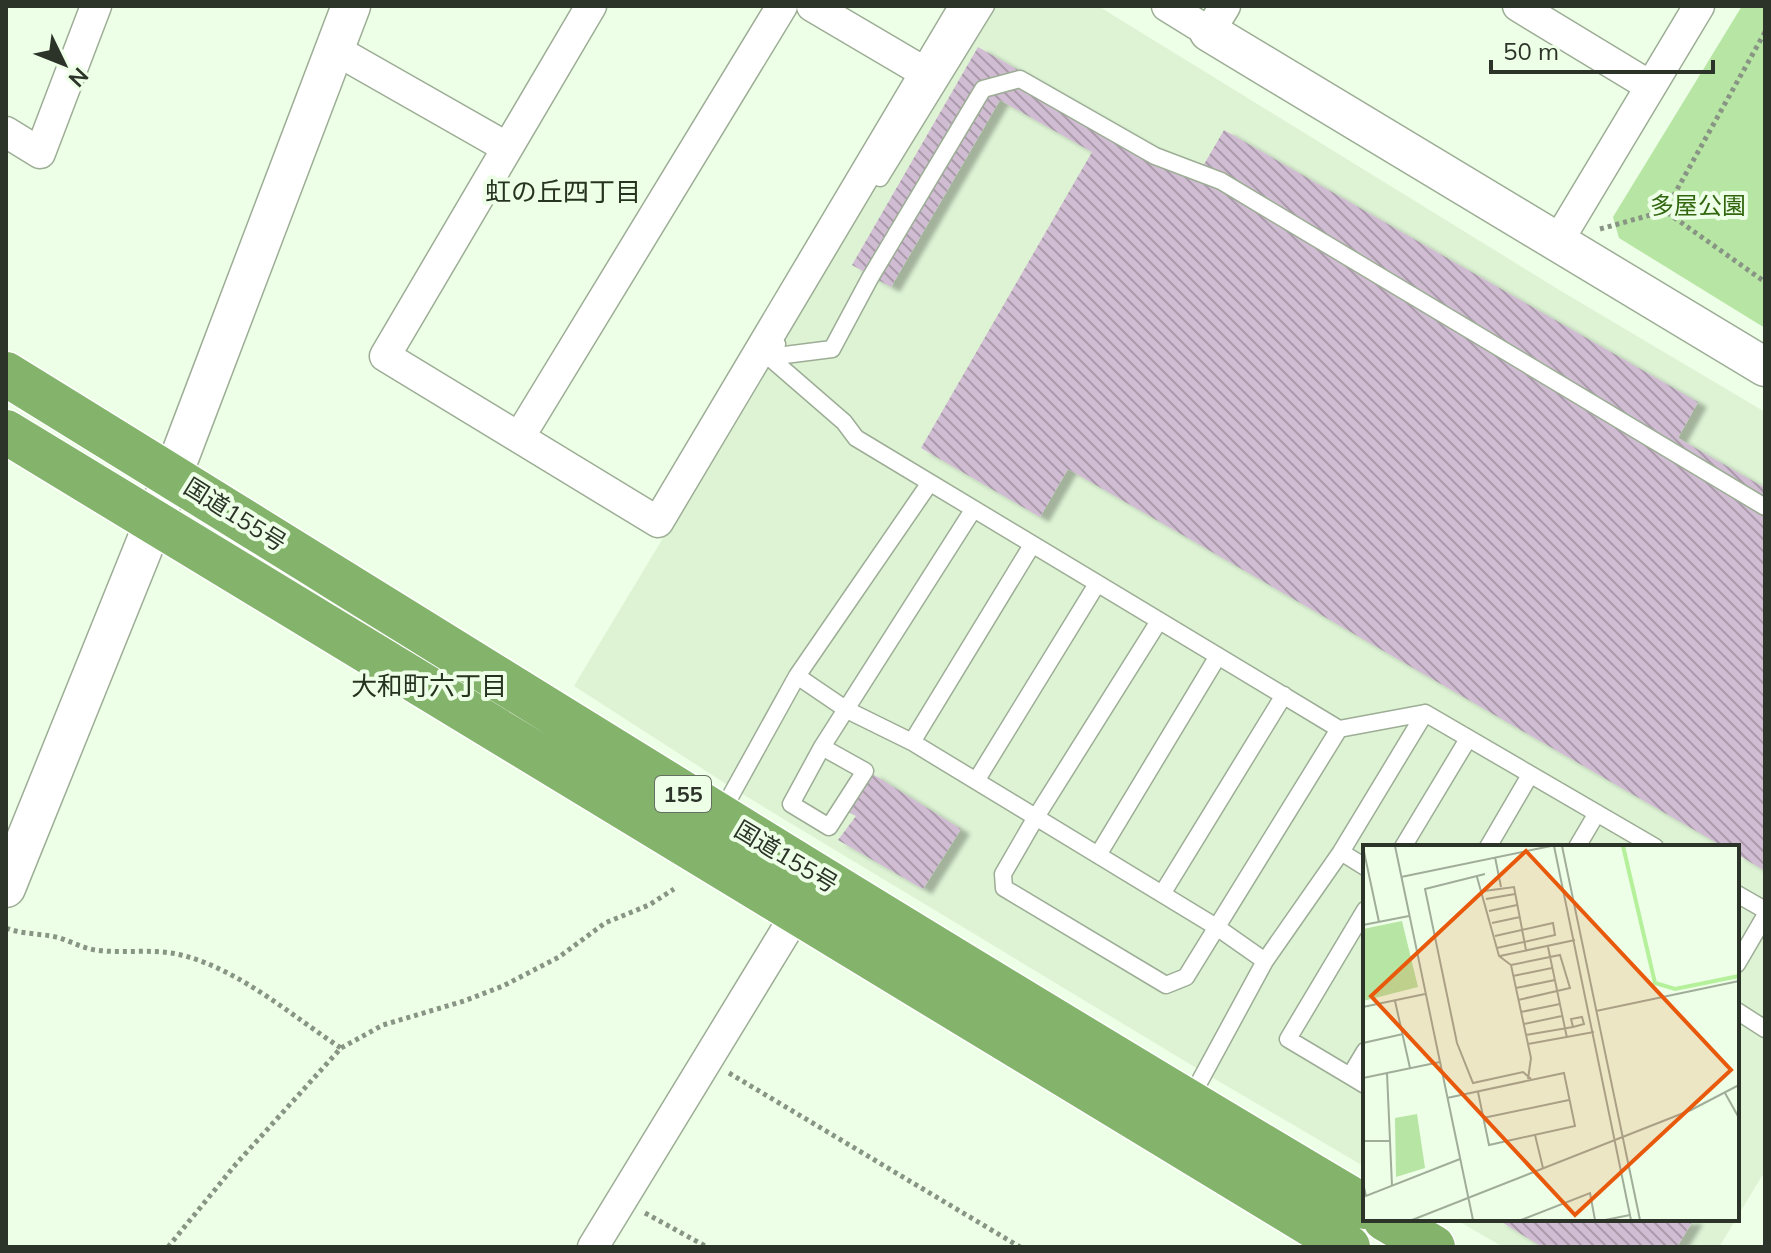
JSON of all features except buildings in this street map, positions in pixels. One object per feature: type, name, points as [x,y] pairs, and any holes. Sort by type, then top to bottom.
[{"type":"highway","name":"国道155号","points":[[6,374],[719,816],[1363,1206]]},
{"type":"highway","name":"国道155号","points":[[6,432],[1348,1247]]},
{"type":"highway","points":[[1388,1221],[1433,1247]]},
{"type":"street","points":[[6,132],[40,153],[96,6]]},
{"type":"street","points":[[6,888],[155,521],[351,6]]},
{"type":"street","points":[[591,6],[385,356],[658,522],[965,6]]},
{"type":"street","points":[[520,436],[782,6]]},
{"type":"street","points":[[812,6],[924,72]]},
{"type":"street","points":[[1167,6],[1217,19],[1558,241],[1765,367]]},
{"type":"street","points":[[1518,6],[1650,86]]},
{"type":"street","points":[[1558,241],[1699,6]]},
{"type":"street","points":[[334,49],[506,147]]},
{"type":"street","points":[[593,1247],[798,911]]},
{"type":"lane","points":[[769,357],[986,6]]},
{"type":"lane","points":[[769,357],[832,349],[870,278],[983,89],[1020,79],[1155,156],[1221,181],[1765,507]]},
{"type":"lane","points":[[769,357],[844,422],[856,438],[1339,729],[1425,713],[1652,845]]},
{"type":"lane","points":[[719,816],[797,676],[929,484]]},
{"type":"lane","points":[[822,747],[865,771],[829,827],[791,804],[822,747],[973,510]]},
{"type":"lane","points":[[912,742],[1032,545]]},
{"type":"lane","points":[[976,781],[1097,584]]},
{"type":"lane","points":[[1159,621],[1036,817],[1003,874],[1004,888],[1166,985],[1186,977],[1339,729]]},
{"type":"lane","points":[[1098,855],[1218,656]]},
{"type":"lane","points":[[797,676],[847,710],[912,742],[1036,817],[1218,928],[1265,961]]},
{"type":"lane","points":[[1162,894],[1284,695]]},
{"type":"lane","points":[[1189,1102],[1265,961],[1341,852],[1425,713]]},
{"type":"lane","points":[[1404,845],[1468,739]]},
{"type":"lane","points":[[1489,845],[1530,775]]},
{"type":"lane","points":[[1578,845],[1597,813]]},
{"type":"lane","points":[[1341,852],[1363,866]]},
{"type":"lane","points":[[1739,895],[1765,913],[1739,960]]},
{"type":"lane","points":[[1363,913],[1288,1039],[1363,1084]]},
{"type":"lane","points":[[1739,1012],[1765,1029]]},
{"type":"lane","points":[[1350,1076],[1363,1054]]},
{"type":"path","points":[[1558,241],[1665,211],[1765,32]]},
{"type":"path","points":[[1665,211],[1765,282]]},
{"type":"path","points":[[168,1247],[236,1164],[341,1048],[383,1025],[503,986],[559,957],[605,923],[649,905],[674,889]]},
{"type":"path","points":[[6,928],[59,938],[96,950],[179,954],[210,964],[240,980],[341,1048]]},
{"type":"path","points":[[707,1060],[1020,1247]]},
{"type":"path","points":[[623,1199],[707,1247]]},
{"type":"shaded area","points":[[983,6],[1098,6],[1561,291],[1765,412],[1765,1171],[1739,1214],[1739,845],[1363,845],[1363,1166],[734,789],[574,686]]},
{"type":"shaded area","points":[[1458,1221],[1735,1221],[1719,1247],[1503,1247]]},
{"type":"green space","name":"多屋公園","points":[[1742,6],[1765,6],[1765,328],[1619,238],[1613,217]]},
{"type":"district","name":"虹の丘四丁目","points":[[563,192]]},
{"type":"district","name":"大和町六丁目","points":[[429,686]]}]
